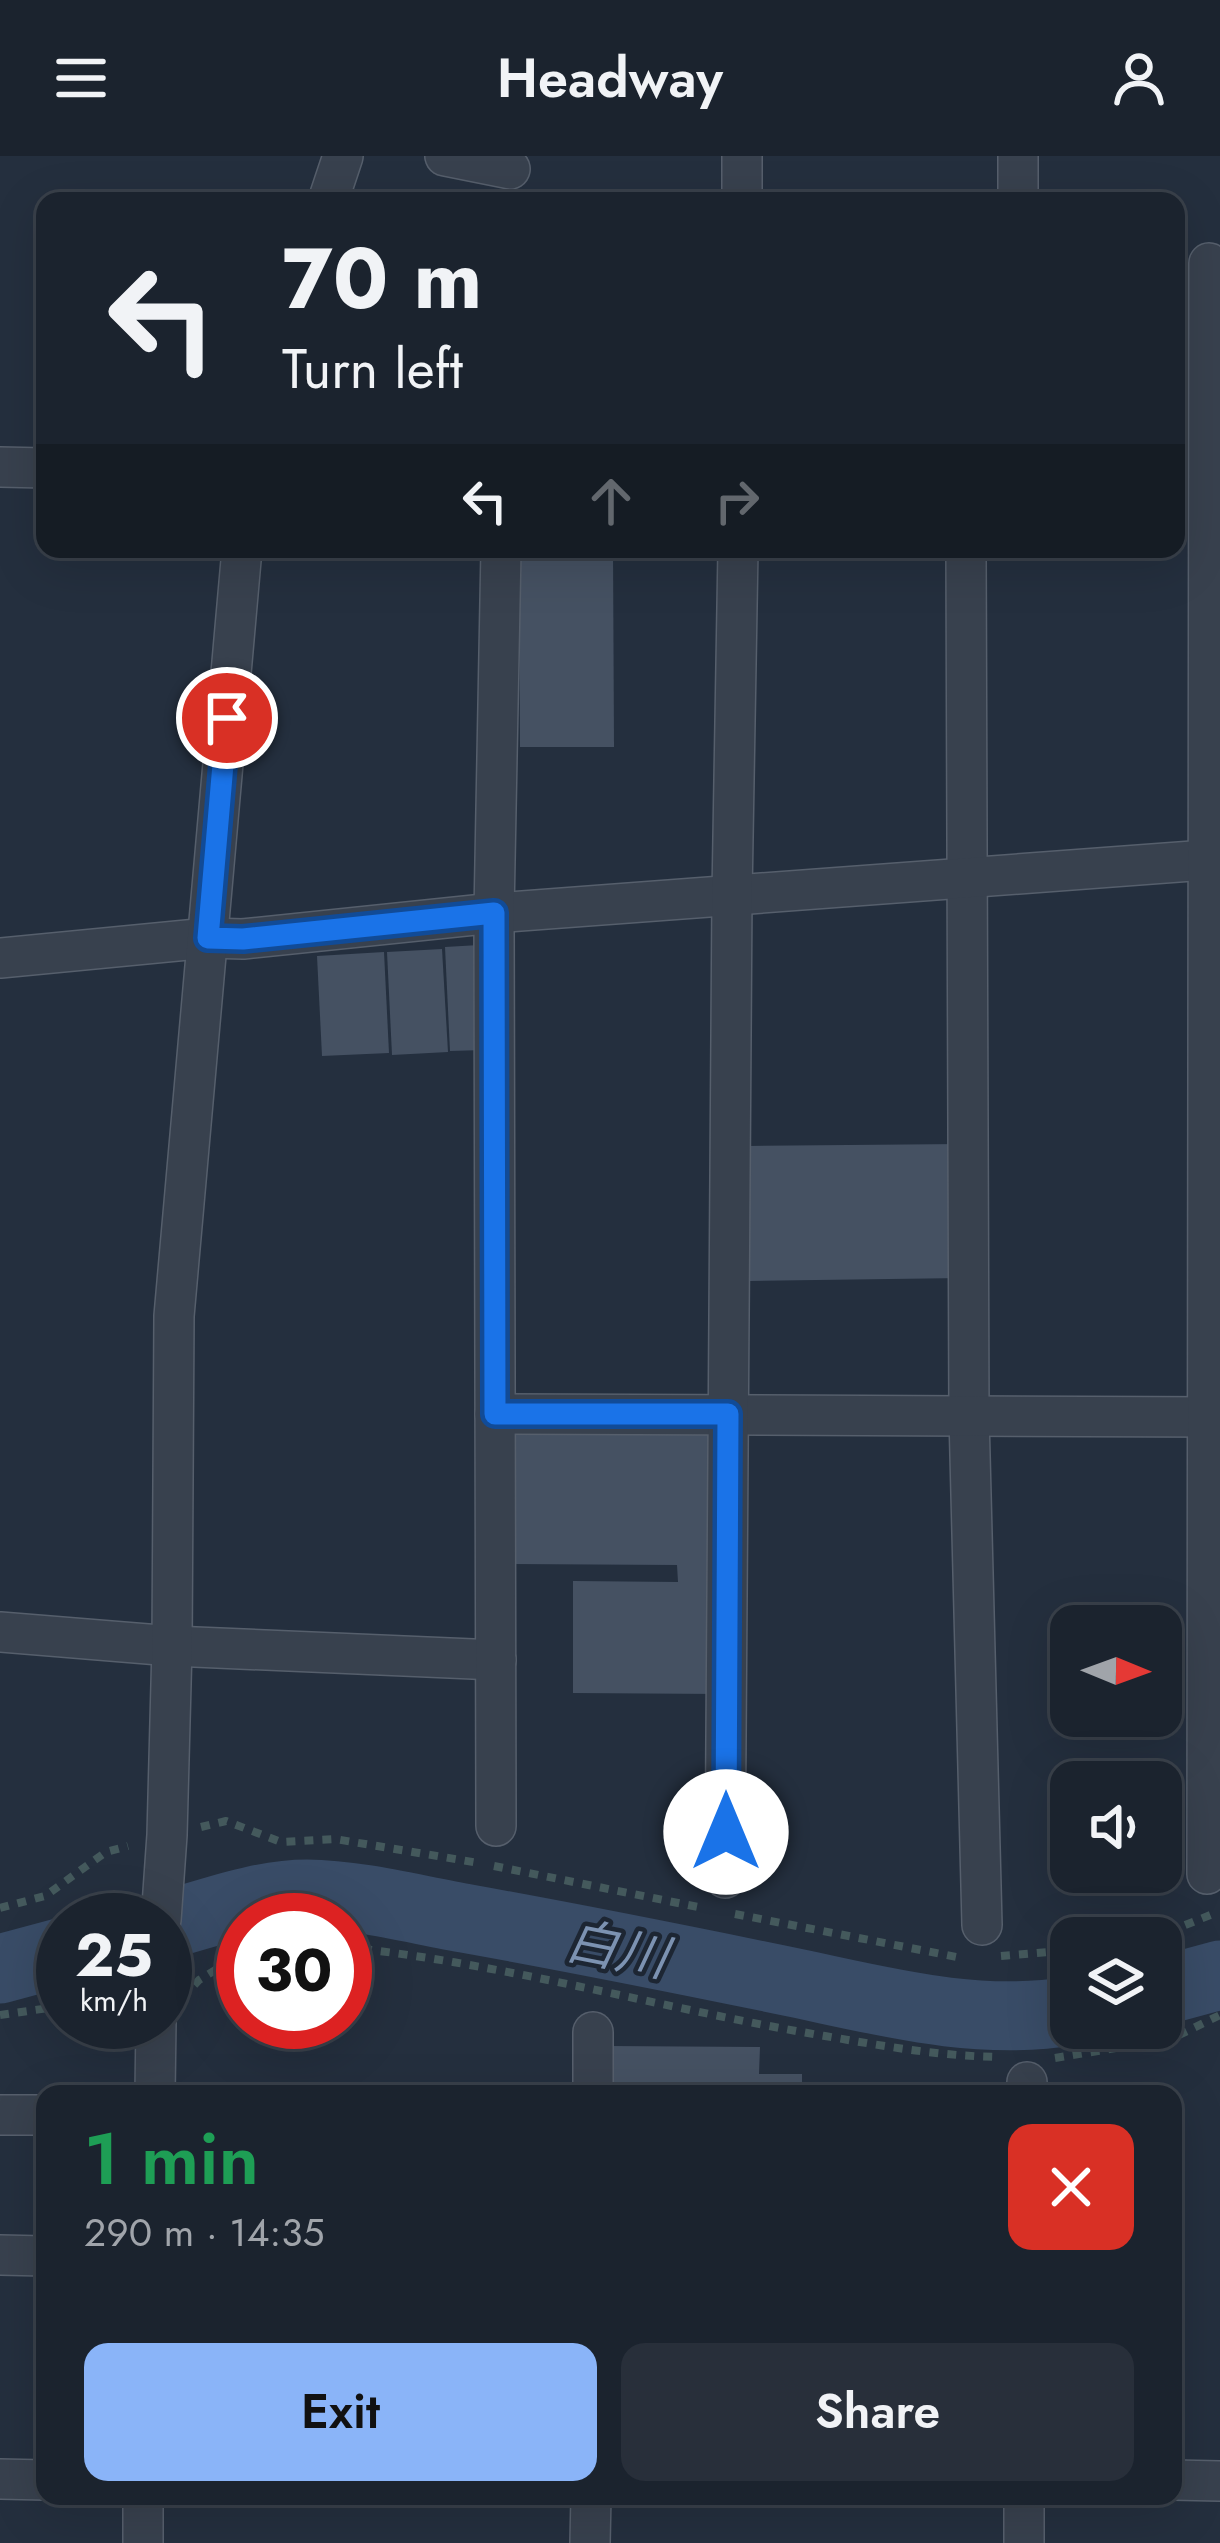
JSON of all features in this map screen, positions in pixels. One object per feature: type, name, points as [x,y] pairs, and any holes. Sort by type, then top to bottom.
[{"type":"street","points":[[331,192],[343,156]]},
{"type":"street","points":[[446,156],[510,175]]},
{"type":"street","points":[[742,156],[742,192]]},
{"type":"street","points":[[1018,156],[1018,192]]},
{"type":"street","points":[[1202,262],[1215,860],[1213,1892]]},
{"type":"street","points":[[0,467],[36,468]]},
{"type":"street","points":[[163,1893],[172,1646],[174,1316],[241,558]]},
{"type":"street","points":[[496,1826],[494,913],[501,558]]},
{"type":"street","points":[[725,1878],[738,558]]},
{"type":"street","points":[[966,558],[969,1416],[985,1946]]},
{"type":"street","points":[[0,958],[494,913],[1215,860]]},
{"type":"street","points":[[495,1414],[1213,1417]]},
{"type":"street","points":[[0,1632],[172,1646],[496,1660]]},
{"type":"street","points":[[592,2085],[593,2032]]},
{"type":"street","points":[[156,2085],[161,2049]]},
{"type":"street","points":[[0,2115],[36,2115]]},
{"type":"street","points":[[0,2254],[36,2255]]},
{"type":"street","points":[[0,2479],[36,2480]]},
{"type":"street","points":[[1182,2480],[1220,2480]]},
{"type":"street","points":[[142,2543],[143,2505]]},
{"type":"street","points":[[590,2543],[591,2505]]},
{"type":"street","points":[[1024,2505],[1024,2543]]},
{"type":"path","points":[[0,1908],[45,1896],[106,1852],[166,1841],[226,1821],[281,1842],[335,1839],[444,1855],[958,1958],[985,1946],[1050,1949]]},
{"type":"path","points":[[1182,1920],[1213,1892]]},
{"type":"path","points":[[372,1951],[535,1977],[751,2024],[1028,2073],[1065,2058],[1171,2039],[1220,2015]]},
{"type":"path","points":[[0,2014],[36,2009]]},
{"type":"building","points":[[519,558],[613,558],[614,747],[520,747]]},
{"type":"building","points":[[479,945],[484,1050],[450,1051],[445,947]]},
{"type":"building","points":[[442,949],[448,1052],[392,1055],[387,952]]},
{"type":"building","points":[[384,952],[389,1053],[322,1056],[317,956]]},
{"type":"building","points":[[962,1144],[963,1278],[749,1281],[748,1146]]},
{"type":"building","points":[[512,1423],[723,1425],[721,1694],[573,1693],[573,1581],[678,1582],[677,1565],[511,1564]]},
{"type":"building","points":[[608,2046],[760,2047],[759,2074],[802,2074],[802,2085],[607,2085]]},
{"type":"waterway","name":"白川","points":[[192,1917],[271,1897],[328,1895],[935,2010],[1003,2016],[1050,2013]]},
{"type":"waterway","name":"白川","points":[[0,1969],[36,1959]]},
{"type":"waterway","name":"白川","points":[[1182,1985],[1220,1975]]},
{"type":"route","points":[[227,718],[208,938],[243,939],[494,913],[495,1414],[728,1414],[726,1832]]}]
